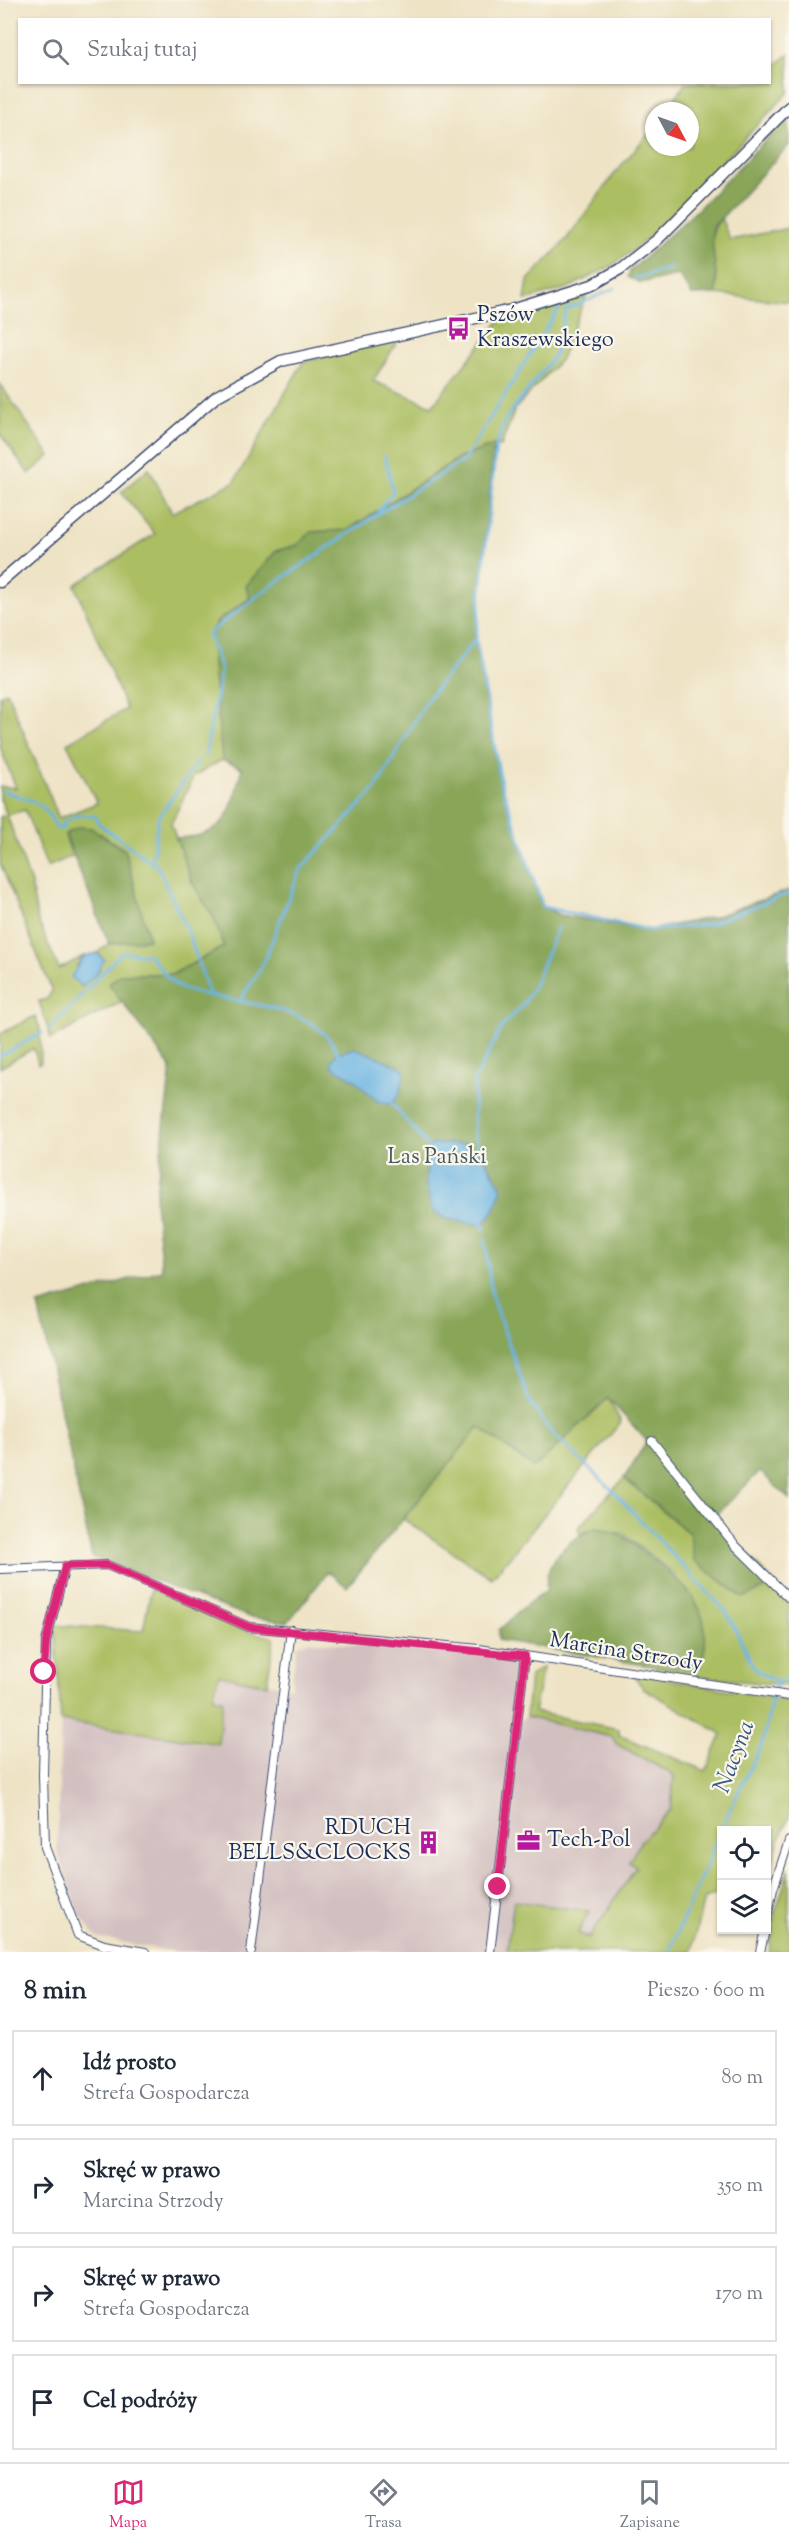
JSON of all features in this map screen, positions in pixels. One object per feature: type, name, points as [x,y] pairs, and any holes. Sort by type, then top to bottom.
[{"type":"street","points":[[0,582],[217,396],[256,372],[280,361],[543,302],[592,285],[620,269],[657,240],[789,107]]},
{"type":"street","points":[[651,1442],[736,1546],[789,1598]]},
{"type":"street","name":"Marcina Strzody","points":[[0,1569],[107,1565],[249,1627],[525,1656],[785,1695]]},
{"type":"street","points":[[65,1566],[52,1613],[45,1652],[45,1847],[78,1935],[104,1945],[145,1952]]},
{"type":"street","points":[[251,1952],[291,1630]]},
{"type":"street","points":[[490,1952],[525,1656]]},
{"type":"street","points":[[771,1898],[789,1841]]},
{"type":"street","points":[[760,1952],[764,1934]]},
{"type":"shaded area","points":[[307,1641],[509,1658],[518,1669],[509,1728],[526,1717],[612,1737],[619,1745],[674,1776],[671,1809],[641,1841],[636,1866],[589,1938],[578,1933],[589,1911],[514,1901],[507,1949],[520,1952],[177,1952],[97,1938],[80,1916],[57,1850],[61,1721],[166,1737],[176,1736],[198,1743],[219,1745],[224,1700],[215,1697],[220,1677],[291,1687],[297,1646]]},
{"type":"green space","points":[[789,54],[789,92],[654,233],[611,266],[568,288],[525,300],[528,280],[565,241],[616,172],[645,138],[645,156],[699,156],[699,102],[672,102],[685,84],[771,84],[771,69]]},
{"type":"green space","points":[[789,116],[789,145],[713,227],[716,294],[692,295],[679,275],[641,283],[628,277],[630,271],[695,212]]},
{"type":"green space","points":[[721,218],[730,240],[789,228],[789,302],[716,294],[712,245],[715,226]]},
{"type":"green space","points":[[586,296],[561,359],[515,409],[501,446],[494,445],[457,459],[348,530],[311,532],[298,545],[276,551],[250,598],[218,621],[222,760],[194,776],[171,824],[193,884],[214,918],[224,947],[173,974],[121,974],[109,984],[123,1001],[51,1039],[39,1001],[47,999],[52,991],[0,863],[0,817],[7,815],[0,799],[0,786],[16,788],[0,747],[0,695],[7,692],[59,818],[97,803],[67,743],[126,709],[75,585],[155,534],[121,492],[149,468],[172,513],[234,482],[303,362],[399,339],[373,381],[432,406],[501,319]],"holes":[[[25,810],[47,867],[72,856],[65,835],[149,939],[109,944],[97,953],[104,960],[76,966],[84,956],[59,969],[37,918],[31,884],[7,815]]]},
{"type":"green space","points":[[0,384],[50,456],[29,474],[0,434]]},
{"type":"green space","name":"Las Pański","points":[[494,445],[476,639],[501,784],[543,907],[560,915],[650,930],[714,917],[789,890],[789,1499],[760,1471],[714,1517],[775,1584],[743,1598],[694,1560],[690,1534],[624,1478],[647,1441],[608,1398],[534,1468],[479,1427],[347,1587],[328,1572],[288,1622],[250,1617],[92,1557],[38,1305],[162,1270],[155,1201],[171,1068],[109,984],[121,974],[173,974],[224,947],[214,918],[193,884],[176,838],[193,837],[217,827],[230,810],[242,768],[222,760],[210,632],[218,621],[250,599],[246,586],[276,551],[298,545],[311,532],[348,530],[457,459]]},
{"type":"green space","points":[[78,827],[91,828],[125,850],[149,939],[109,944],[65,834]]},
{"type":"green space","points":[[35,1016],[40,1028],[41,1063],[38,1064],[34,1048],[0,1068],[0,1034]]},
{"type":"green space","points":[[608,1398],[621,1422],[492,1578],[403,1519],[479,1427],[534,1468]]},
{"type":"green space","points":[[624,1478],[690,1534],[772,1586],[789,1605],[789,1686],[655,1672],[656,1667],[691,1669],[701,1666],[675,1575],[623,1534],[595,1528],[580,1534],[578,1528]]},
{"type":"green space","points":[[595,1528],[612,1531],[624,1537],[686,1589],[702,1615],[705,1630],[701,1666],[680,1669],[656,1667],[499,1640],[499,1630],[527,1604],[547,1590],[549,1569],[560,1552],[568,1544]]},
{"type":"green space","points":[[151,1588],[228,1625],[274,1638],[267,1685],[219,1675],[213,1697],[223,1700],[218,1744],[61,1721],[55,1625],[143,1631]]},
{"type":"green space","points":[[543,1667],[534,1712],[619,1729],[619,1735],[706,1771],[722,1734],[643,1688],[631,1672],[789,1701],[789,1818],[780,1837],[771,1868],[771,1826],[717,1826],[717,1894],[704,1899],[691,1952],[520,1952],[507,1949],[514,1901],[589,1911],[578,1933],[589,1938],[636,1867],[629,1862],[641,1841],[671,1809],[674,1775],[618,1745],[612,1737],[526,1717],[530,1676]]},
{"type":"green space","points":[[789,1869],[789,1952],[769,1952],[775,1913]]},
{"type":"water","points":[[97,953],[104,960],[98,972],[82,987],[71,977],[84,956]]},
{"type":"water","points":[[355,1048],[401,1067],[405,1072],[399,1095],[392,1104],[380,1102],[355,1080],[333,1067],[331,1062],[337,1053]]},
{"type":"water","points":[[465,1144],[484,1157],[502,1188],[495,1209],[483,1225],[446,1219],[432,1210],[426,1185],[428,1146]]},
{"type":"waterway","points":[[635,278],[671,268]]},
{"type":"waterway","points":[[615,288],[566,310],[555,355],[506,418],[496,445],[476,639],[501,784],[543,907],[650,930],[709,924],[789,893]]},
{"type":"waterway","points":[[379,513],[464,460],[559,308]]},
{"type":"waterway","points":[[205,757],[221,669],[208,634],[258,595],[376,515],[393,491],[385,456]]},
{"type":"waterway","points":[[240,1001],[263,964],[300,870],[376,788],[427,700],[476,639]]},
{"type":"waterway","points":[[152,864],[158,818],[198,761]]},
{"type":"waterway","points":[[4,791],[41,806],[57,828],[62,829],[64,827],[62,823],[79,815],[95,816],[99,824],[158,867],[188,932],[209,994]]},
{"type":"waterway","points":[[484,1157],[474,1136],[474,1081],[503,1025],[522,1006],[534,986],[557,928]]},
{"type":"waterway","points":[[50,1029],[122,952],[149,955],[168,978],[181,988],[290,1013],[310,1023],[326,1035],[338,1053]]},
{"type":"waterway","points":[[0,1056],[42,1033]]},
{"type":"waterway","points":[[392,1104],[428,1146]]},
{"type":"waterway","points":[[483,1225],[484,1230]]},
{"type":"waterway","points":[[485,1239],[492,1297],[529,1400],[550,1431],[613,1491],[727,1613],[755,1669],[776,1682]]},
{"type":"waterway","name":"Nacyna","points":[[776,1682],[789,1680]]},
{"type":"waterway","name":"Nacyna","points":[[669,1952],[731,1807],[762,1744],[776,1682]]},
{"type":"place","name":"Pszów Kraszewskiego","points":[[459,329]]},
{"type":"place","name":"Tech-Pol","points":[[529,1841]]},
{"type":"place","name":"RDUCH BELLS&CLOCKS","points":[[429,1842]]},
{"type":"route","points":[[44,1672],[46,1642],[65,1566],[107,1565],[249,1627],[450,1646],[525,1656],[498,1887]]}]
